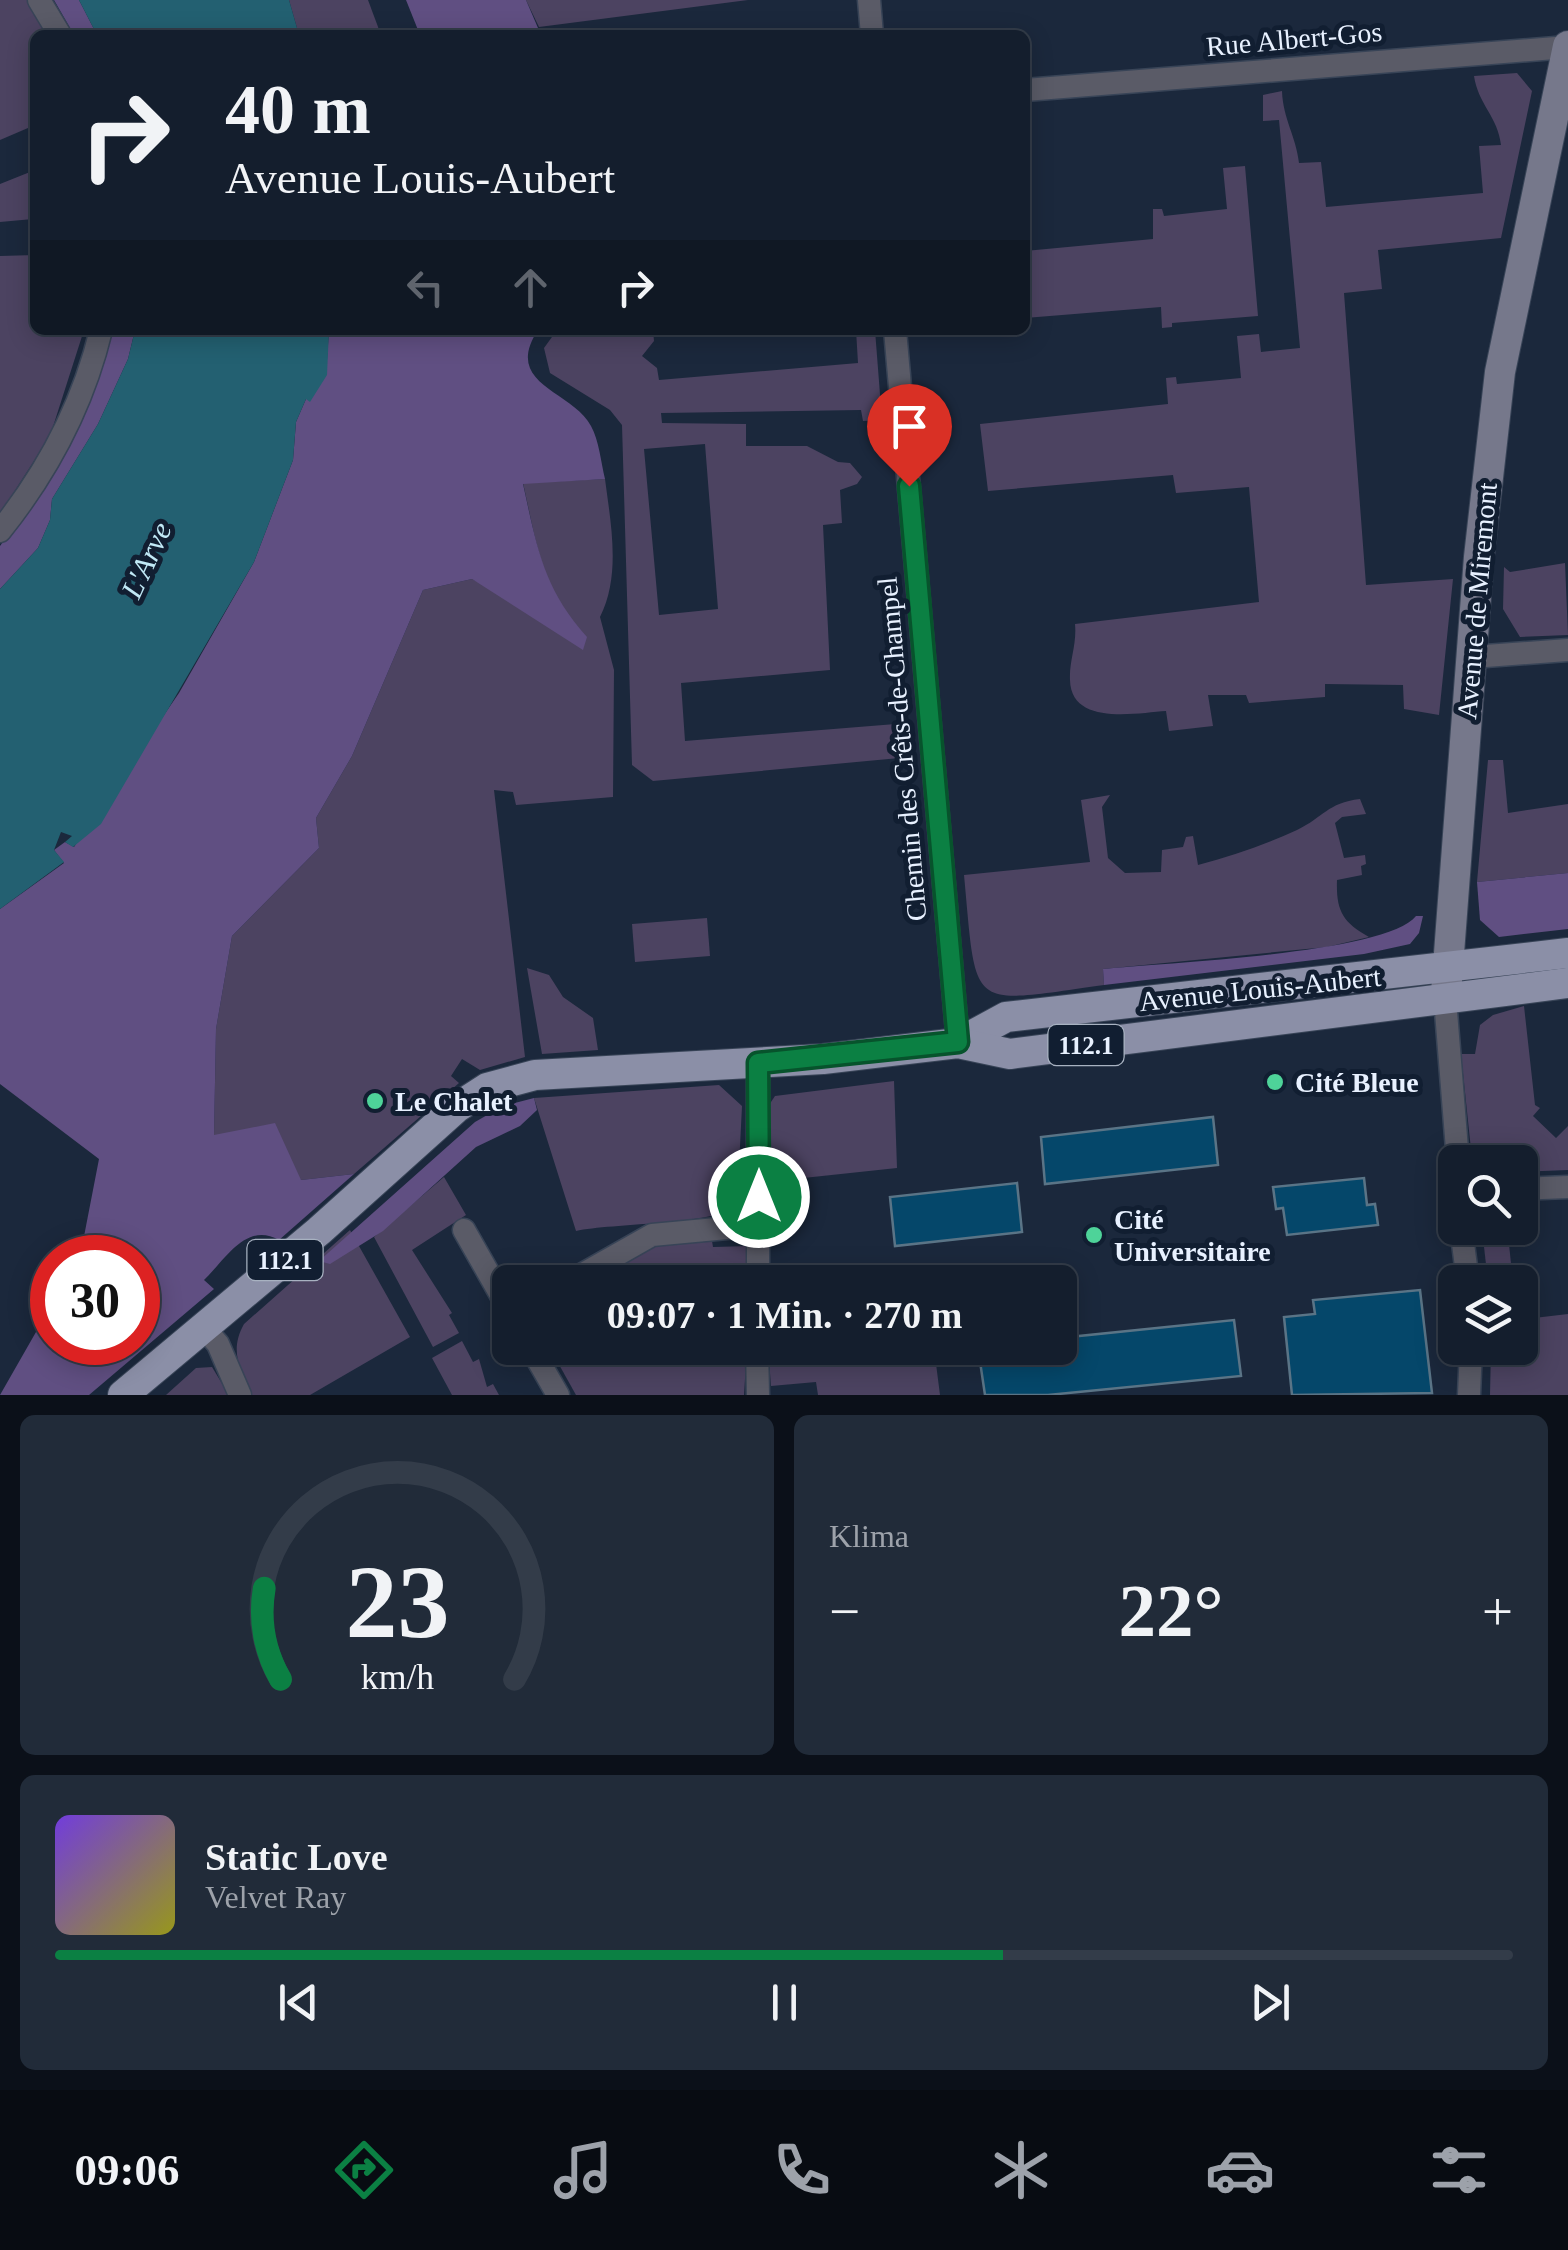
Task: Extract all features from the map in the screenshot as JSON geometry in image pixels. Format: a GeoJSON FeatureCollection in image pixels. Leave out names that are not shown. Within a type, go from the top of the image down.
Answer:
{"type":"FeatureCollection","features":[{"type":"Feature","properties":{"kind":"main road","name":"Avenue Louis-Aubert"},"geometry":{"type":"LineString","coordinates":[[758,1063],[958,1042],[1010,1054],[1446,984],[1568,954]]}},
{"type":"Feature","properties":{"kind":"main road","name":"Avenue Louis-Aubert"},"geometry":{"type":"LineString","coordinates":[[1446,984],[1568,983]]}},
{"type":"Feature","properties":{"kind":"main road","name":"112.1"},"geometry":{"type":"LineString","coordinates":[[124,1395],[456,1108],[487,1088],[535,1075],[758,1063]]}},
{"type":"Feature","properties":{"kind":"street"},"geometry":{"type":"LineString","coordinates":[[39,0],[57,30]]}},
{"type":"Feature","properties":{"kind":"street"},"geometry":{"type":"LineString","coordinates":[[869,0],[872,30]]}},
{"type":"Feature","properties":{"kind":"street","name":"Rue Albert-Gos"},"geometry":{"type":"LineString","coordinates":[[1030,90],[1568,46]]}},
{"type":"Feature","properties":{"kind":"street","name":"Avenue de Miremont"},"geometry":{"type":"LineString","coordinates":[[1457,1145],[1446,984],[1472,656],[1505,340],[1568,46]]}},
{"type":"Feature","properties":{"kind":"street"},"geometry":{"type":"LineString","coordinates":[[0,531],[43,472],[65,433],[99,335]]}},
{"type":"Feature","properties":{"kind":"street","name":"Chemin des Crêts-de-Champel"},"geometry":{"type":"LineString","coordinates":[[894,335],[958,1042]]}},
{"type":"Feature","properties":{"kind":"street"},"geometry":{"type":"LineString","coordinates":[[1472,656],[1568,650]]}},
{"type":"Feature","properties":{"kind":"street"},"geometry":{"type":"LineString","coordinates":[[758,1063],[758,1265]]}},
{"type":"Feature","properties":{"kind":"street"},"geometry":{"type":"LineString","coordinates":[[1538,1189],[1568,1188]]}},
{"type":"Feature","properties":{"kind":"street"},"geometry":{"type":"LineString","coordinates":[[599,1265],[652,1235],[758,1225]]}},
{"type":"Feature","properties":{"kind":"street"},"geometry":{"type":"LineString","coordinates":[[464,1230],[492,1279]]}},
{"type":"Feature","properties":{"kind":"street"},"geometry":{"type":"LineString","coordinates":[[204,1328],[218,1344],[240,1395]]}},
{"type":"Feature","properties":{"kind":"street"},"geometry":{"type":"LineString","coordinates":[[541,1365],[558,1395]]}},
{"type":"Feature","properties":{"kind":"street"},"geometry":{"type":"LineString","coordinates":[[758,1365],[758,1395]]}},
{"type":"Feature","properties":{"kind":"street"},"geometry":{"type":"LineString","coordinates":[[1469,1395],[1470,1365]]}},
{"type":"Feature","properties":{"kind":"shaded area"},"geometry":{"type":"Polygon","coordinates":[[[0,0],[29,0],[48,30],[30,30],[30,127],[0,140],[0,0]]]}},
{"type":"Feature","properties":{"kind":"shaded area"},"geometry":{"type":"Polygon","coordinates":[[[54,0],[79,0],[94,30],[71,30],[54,0]]]}},
{"type":"Feature","properties":{"kind":"shaded area"},"geometry":{"type":"Polygon","coordinates":[[[289,0],[368,0],[379,30],[298,30],[289,0]]]}},
{"type":"Feature","properties":{"kind":"shaded area"},"geometry":{"type":"Polygon","coordinates":[[[406,0],[526,0],[539,30],[418,30],[406,0]]]}},
{"type":"Feature","properties":{"kind":"shaded area"},"geometry":{"type":"Polygon","coordinates":[[[526,0],[748,0],[539,27],[526,0]]]}},
{"type":"Feature","properties":{"kind":"shaded area"},"geometry":{"type":"Polygon","coordinates":[[[1517,73],[1532,91],[1501,238],[1378,250],[1382,289],[1344,293],[1366,585],[1453,579],[1439,715],[1404,709],[1403,685],[1325,684],[1325,697],[1249,703],[1246,695],[1208,695],[1213,726],[1169,731],[1166,711],[1107,714],[1081,705],[1073,695],[1070,680],[1075,624],[1259,602],[1249,487],[1176,493],[1173,475],[988,491],[980,424],[1168,404],[1166,378],[1176,377],[1177,384],[1241,378],[1237,336],[1259,334],[1261,352],[1300,348],[1279,120],[1263,121],[1263,95],[1282,91],[1299,163],[1321,162],[1326,207],[1483,193],[1479,146],[1501,145],[1474,76],[1517,73]]]}},
{"type":"Feature","properties":{"kind":"shaded area"},"geometry":{"type":"Polygon","coordinates":[[[1245,166],[1258,316],[1172,323],[1172,327],[1162,328],[1161,307],[1030,318],[1030,251],[1153,239],[1153,209],[1162,209],[1164,216],[1227,209],[1223,168],[1245,166]]]}},
{"type":"Feature","properties":{"kind":"shaded area"},"geometry":{"type":"Polygon","coordinates":[[[30,172],[30,219],[0,222],[0,184],[30,172]]]}},
{"type":"Feature","properties":{"kind":"shaded area"},"geometry":{"type":"Polygon","coordinates":[[[30,255],[30,335],[82,335],[50,436],[0,514],[0,256],[30,255]]]}},
{"type":"Feature","properties":{"kind":"shaded area"},"geometry":{"type":"Polygon","coordinates":[[[108,335],[134,335],[128,359],[98,424],[52,499],[50,520],[38,548],[0,589],[0,546],[30,505],[108,335]]]}},
{"type":"Feature","properties":{"kind":"shaded area"},"geometry":{"type":"Polygon","coordinates":[[[329,335],[536,335],[528,363],[544,385],[582,414],[591,426],[605,479],[523,484],[551,584],[587,637],[583,650],[472,579],[423,590],[352,756],[316,818],[319,848],[232,936],[216,1029],[214,1135],[275,1123],[301,1180],[354,1174],[279,1240],[256,1235],[237,1245],[204,1280],[214,1289],[160,1335],[160,1235],[84,1235],[99,1159],[0,1084],[0,909],[64,863],[54,850],[65,842],[74,847],[179,693],[254,562],[293,460],[296,422],[306,399],[326,375],[329,335]]]}},
{"type":"Feature","properties":{"kind":"shaded area"},"geometry":{"type":"Polygon","coordinates":[[[553,335],[653,335],[654,341],[642,356],[657,368],[659,380],[858,363],[856,335],[875,335],[882,420],[863,421],[861,410],[661,413],[662,423],[746,424],[746,446],[807,446],[838,462],[850,463],[862,477],[857,484],[840,490],[842,523],[823,525],[830,670],[681,683],[685,741],[908,723],[910,757],[653,781],[632,765],[622,425],[610,410],[550,373],[544,348],[553,335]],[[705,444],[644,449],[659,615],[718,609],[705,444]]]}},
{"type":"Feature","properties":{"kind":"shaded area"},"geometry":{"type":"Polygon","coordinates":[[[605,479],[612,567],[600,617],[614,670],[613,797],[516,805],[513,792],[494,790],[525,1057],[480,1070],[462,1059],[451,1076],[459,1083],[354,1174],[301,1180],[214,1135],[216,1029],[232,936],[319,848],[316,818],[352,756],[423,590],[472,579],[586,637],[550,583],[537,547],[523,483],[605,479]]]}},
{"type":"Feature","properties":{"kind":"shaded area"},"geometry":{"type":"Polygon","coordinates":[[[1565,563],[1568,635],[1520,637],[1503,609],[1504,567],[1510,572],[1565,563]]]}},
{"type":"Feature","properties":{"kind":"shaded area"},"geometry":{"type":"Polygon","coordinates":[[[1488,760],[1503,760],[1508,813],[1568,804],[1568,873],[1477,882],[1488,760]]]}},
{"type":"Feature","properties":{"kind":"shaded area"},"geometry":{"type":"Polygon","coordinates":[[[1110,795],[1102,807],[1108,858],[1125,873],[1161,872],[1162,850],[1183,847],[1186,837],[1193,836],[1198,865],[1272,841],[1333,807],[1360,799],[1366,814],[1342,817],[1335,823],[1344,858],[1365,855],[1366,864],[1361,866],[1362,875],[1337,880],[1337,890],[1342,914],[1369,937],[1327,947],[1103,969],[1104,985],[1026,995],[1003,995],[988,989],[978,975],[972,953],[964,875],[1090,862],[1081,800],[1110,795]]]}},
{"type":"Feature","properties":{"kind":"shaded area"},"geometry":{"type":"Polygon","coordinates":[[[1568,873],[1568,929],[1499,937],[1480,920],[1477,882],[1568,873]]]}},
{"type":"Feature","properties":{"kind":"shaded area"},"geometry":{"type":"Polygon","coordinates":[[[1416,916],[1423,916],[1419,933],[1410,944],[1364,954],[1104,985],[1103,969],[1319,948],[1396,929],[1416,916]]]}},
{"type":"Feature","properties":{"kind":"shaded area"},"geometry":{"type":"Polygon","coordinates":[[[707,918],[710,956],[635,962],[632,924],[707,918]]]}},
{"type":"Feature","properties":{"kind":"shaded area"},"geometry":{"type":"Polygon","coordinates":[[[527,968],[549,975],[563,997],[593,1018],[598,1050],[542,1054],[527,968]]]}},
{"type":"Feature","properties":{"kind":"shaded area"},"geometry":{"type":"Polygon","coordinates":[[[1524,1006],[1535,1105],[1540,1108],[1533,1116],[1556,1138],[1568,1126],[1568,1170],[1538,1171],[1538,1145],[1471,1145],[1461,1054],[1475,1054],[1480,1025],[1493,1015],[1524,1006]]]}},
{"type":"Feature","properties":{"kind":"shaded area"},"geometry":{"type":"Polygon","coordinates":[[[894,1081],[897,1168],[766,1182],[767,1108],[775,1096],[894,1081]]]}},
{"type":"Feature","properties":{"kind":"shaded area"},"geometry":{"type":"Polygon","coordinates":[[[719,1085],[742,1106],[737,1206],[707,1217],[576,1231],[534,1098],[719,1085]]]}},
{"type":"Feature","properties":{"kind":"shaded area"},"geometry":{"type":"Polygon","coordinates":[[[534,1098],[537,1110],[520,1126],[476,1147],[383,1231],[330,1264],[319,1261],[475,1122],[503,1106],[534,1098]]]}},
{"type":"Feature","properties":{"kind":"shaded area"},"geometry":{"type":"Polygon","coordinates":[[[444,1177],[466,1215],[412,1250],[452,1313],[449,1315],[459,1333],[433,1347],[374,1237],[444,1177]]]}},
{"type":"Feature","properties":{"kind":"shaded area"},"geometry":{"type":"Polygon","coordinates":[[[350,1230],[410,1337],[310,1395],[252,1395],[237,1351],[244,1324],[350,1230]]]}},
{"type":"Feature","properties":{"kind":"shaded area"},"geometry":{"type":"Polygon","coordinates":[[[712,1241],[713,1247],[749,1246],[748,1265],[623,1265],[657,1245],[712,1241]]]}},
{"type":"Feature","properties":{"kind":"shaded area"},"geometry":{"type":"Polygon","coordinates":[[[1484,1245],[1509,1245],[1511,1265],[1486,1265],[1484,1245]]]}},
{"type":"Feature","properties":{"kind":"shaded area"},"geometry":{"type":"Polygon","coordinates":[[[1568,1314],[1568,1395],[1490,1395],[1491,1365],[1538,1365],[1538,1318],[1568,1314]]]}},
{"type":"Feature","properties":{"kind":"shaded area"},"geometry":{"type":"Polygon","coordinates":[[[462,1341],[473,1362],[479,1359],[487,1387],[493,1384],[499,1395],[452,1395],[432,1358],[462,1341]]]}},
{"type":"Feature","properties":{"kind":"shaded area"},"geometry":{"type":"Polygon","coordinates":[[[30,1342],[30,1365],[124,1365],[89,1395],[0,1395],[30,1342]]]}},
{"type":"Feature","properties":{"kind":"shaded area"},"geometry":{"type":"Polygon","coordinates":[[[559,1365],[746,1365],[744,1395],[576,1395],[559,1365]]]}},
{"type":"Feature","properties":{"kind":"shaded area"},"geometry":{"type":"Polygon","coordinates":[[[769,1365],[936,1365],[940,1395],[818,1395],[816,1382],[771,1386],[769,1365]]]}},
{"type":"Feature","properties":{"kind":"shaded area"},"geometry":{"type":"Polygon","coordinates":[[[212,1367],[229,1395],[166,1395],[196,1368],[212,1367]]]}},
{"type":"Feature","properties":{"kind":"water"},"geometry":{"type":"Polygon","coordinates":[[[79,0],[289,0],[298,30],[94,30],[79,0]]]}},
{"type":"Feature","properties":{"kind":"water","name":"L'Arve"},"geometry":{"type":"Polygon","coordinates":[[[134,335],[329,335],[327,375],[310,402],[306,399],[296,422],[293,460],[254,562],[101,824],[73,847],[65,842],[72,836],[61,832],[54,850],[64,862],[0,909],[0,589],[38,548],[50,520],[52,499],[98,424],[128,359],[134,335]]]}},
{"type":"Feature","properties":{"kind":"building"},"geometry":{"type":"Polygon","coordinates":[[[1213,1117],[1218,1165],[1045,1184],[1041,1137],[1213,1117]]]}},
{"type":"Feature","properties":{"kind":"building"},"geometry":{"type":"Polygon","coordinates":[[[1364,1178],[1367,1205],[1375,1204],[1378,1225],[1287,1235],[1283,1208],[1276,1209],[1273,1187],[1364,1178]]]}},
{"type":"Feature","properties":{"kind":"building"},"geometry":{"type":"Polygon","coordinates":[[[1017,1183],[1022,1232],[895,1246],[890,1197],[1017,1183]]]}},
{"type":"Feature","properties":{"kind":"building"},"geometry":{"type":"Polygon","coordinates":[[[1420,1290],[1432,1393],[1292,1395],[1284,1317],[1315,1314],[1313,1300],[1420,1290]]]}},
{"type":"Feature","properties":{"kind":"building"},"geometry":{"type":"Polygon","coordinates":[[[1234,1320],[1241,1376],[1048,1395],[985,1395],[981,1365],[1077,1365],[1077,1336],[1234,1320]]]}},
{"type":"Feature","properties":{"kind":"place","name":"Cité Bleue"},"geometry":{"type":"Point","coordinates":[1275,1082]}},
{"type":"Feature","properties":{"kind":"place","name":"Le Chalet"},"geometry":{"type":"Point","coordinates":[375,1101]}},
{"type":"Feature","properties":{"kind":"place","name":"Cité Universitaire"},"geometry":{"type":"Point","coordinates":[1094,1235]}},
{"type":"Feature","properties":{"kind":"route"},"geometry":{"type":"LineString","coordinates":[[759,1197],[758,1063],[958,1042],[909,486]]}}]}
